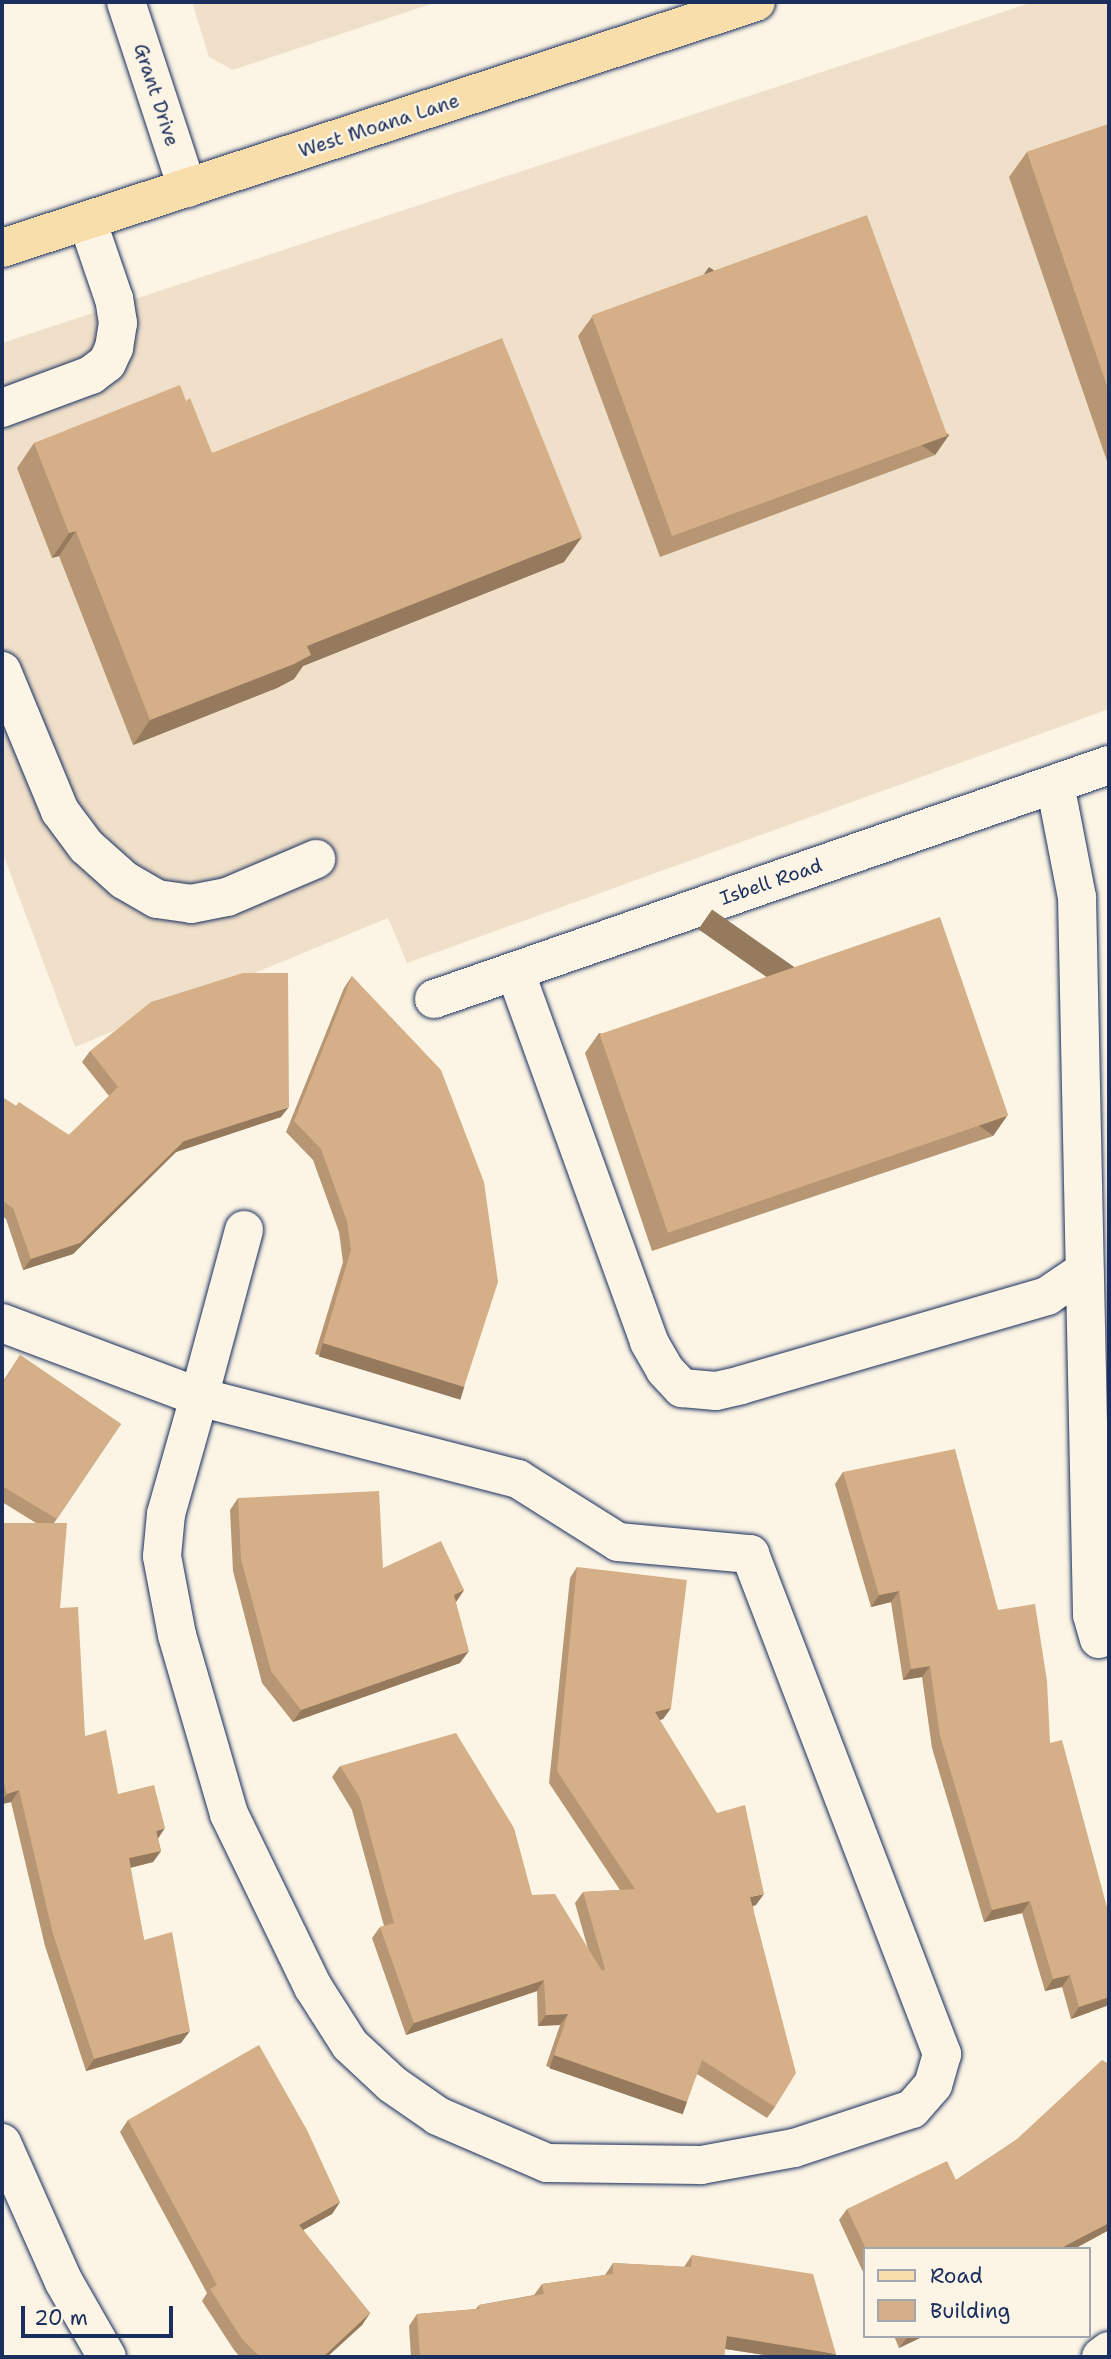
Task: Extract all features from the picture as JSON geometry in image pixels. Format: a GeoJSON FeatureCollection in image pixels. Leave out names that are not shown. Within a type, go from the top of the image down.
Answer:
{"type":"FeatureCollection","features":[{"type":"Feature","properties":{"kind":"main road","name":"West Moana Lane"},"geometry":{"type":"LineString","coordinates":[[2,248],[756,2]]}},
{"type":"Feature","properties":{"kind":"street","name":"Grant Drive"},"geometry":{"type":"LineString","coordinates":[[125,2],[187,188]]}},
{"type":"Feature","properties":{"kind":"street"},"geometry":{"type":"LineString","coordinates":[[2,408],[91,375],[107,363],[114,348],[118,323],[114,299],[87,220]]}},
{"type":"Feature","properties":{"kind":"street"},"geometry":{"type":"LineString","coordinates":[[2,671],[60,811],[86,846],[124,880],[157,899],[191,904],[227,897],[316,859]]}},
{"type":"Feature","properties":{"kind":"street","name":"Isbell Road"},"geometry":{"type":"LineString","coordinates":[[434,999],[1109,765]]}},
{"type":"Feature","properties":{"kind":"street"},"geometry":{"type":"LineString","coordinates":[[1055,784],[1077,897],[1091,1615],[1099,1639]]}},
{"type":"Feature","properties":{"kind":"street"},"geometry":{"type":"LineString","coordinates":[[515,971],[649,1342],[664,1370],[682,1388],[716,1391],[768,1378],[1047,1296],[1084,1271]]}},
{"type":"Feature","properties":{"kind":"street"},"geometry":{"type":"LineString","coordinates":[[2,1324],[199,1397],[519,1479],[618,1542],[750,1554],[942,2054],[933,2084],[912,2109],[794,2148],[701,2165],[547,2163],[438,2116],[392,2084],[350,2045],[313,1987],[229,1814],[177,1635],[162,1556],[166,1514],[199,1397],[244,1230]]}},
{"type":"Feature","properties":{"kind":"street"},"geometry":{"type":"LineString","coordinates":[[2,2143],[64,2282],[107,2357]]}},
{"type":"Feature","properties":{"kind":"street"},"geometry":{"type":"LineString","coordinates":[[1101,2357],[1109,2351]]}},
{"type":"Feature","properties":{"kind":"shaded area"},"geometry":{"type":"Polygon","coordinates":[[[192,2],[437,2],[233,70],[209,57],[192,2]]]}},
{"type":"Feature","properties":{"kind":"shaded area"},"geometry":{"type":"Polygon","coordinates":[[[1033,2],[1109,2],[1109,709],[407,963],[388,918],[75,1047],[2,851],[2,343],[1033,2]]]}},
{"type":"Feature","properties":{"kind":"building"},"geometry":{"type":"Polygon","coordinates":[[[1109,124],[1109,392],[1027,152],[1109,124]]]}},
{"type":"Feature","properties":{"kind":"building"},"geometry":{"type":"Polygon","coordinates":[[[867,215],[947,436],[672,536],[592,315],[867,215]]]}},
{"type":"Feature","properties":{"kind":"building"},"geometry":{"type":"Polygon","coordinates":[[[502,338],[582,537],[307,646],[311,655],[294,664],[150,720],[76,531],[69,533],[34,443],[180,385],[186,401],[190,398],[212,453],[502,338]]]}},
{"type":"Feature","properties":{"kind":"building"},"geometry":{"type":"Polygon","coordinates":[[[940,917],[1008,1116],[668,1233],[600,1034],[940,917]]]}},
{"type":"Feature","properties":{"kind":"building"},"geometry":{"type":"Polygon","coordinates":[[[243,973],[288,973],[289,1107],[184,1141],[80,1243],[31,1259],[13,1208],[2,1200],[2,1097],[16,1106],[19,1102],[69,1135],[118,1087],[90,1051],[151,1002],[243,973]]]}},
{"type":"Feature","properties":{"kind":"building"},"geometry":{"type":"Polygon","coordinates":[[[352,976],[441,1070],[484,1182],[498,1282],[464,1387],[323,1343],[351,1250],[347,1221],[321,1149],[294,1121],[352,976]]]}},
{"type":"Feature","properties":{"kind":"building"},"geometry":{"type":"Polygon","coordinates":[[[20,1355],[121,1424],[57,1519],[2,1486],[2,1385],[20,1355]]]}},
{"type":"Feature","properties":{"kind":"building"},"geometry":{"type":"Polygon","coordinates":[[[955,1449],[998,1610],[1035,1604],[1047,1681],[1050,1743],[1062,1740],[1109,1911],[1109,1997],[1079,2007],[1070,1975],[1053,1979],[1030,1901],[992,1910],[940,1736],[930,1666],[911,1669],[899,1591],[879,1595],[843,1472],[955,1449]]]}},
{"type":"Feature","properties":{"kind":"building"},"geometry":{"type":"Polygon","coordinates":[[[379,1491],[383,1568],[441,1541],[464,1590],[454,1595],[469,1651],[301,1710],[271,1671],[241,1559],[238,1498],[379,1491]]]}},
{"type":"Feature","properties":{"kind":"building"},"geometry":{"type":"Polygon","coordinates":[[[2,1523],[67,1523],[60,1608],[78,1607],[85,1736],[106,1730],[118,1794],[154,1785],[165,1828],[156,1831],[161,1851],[129,1858],[144,1940],[172,1932],[190,2031],[94,2059],[53,1934],[19,1790],[7,1794],[2,1776],[2,1523]]]}},
{"type":"Feature","properties":{"kind":"building"},"geometry":{"type":"Polygon","coordinates":[[[577,1567],[687,1580],[671,1708],[655,1712],[717,1813],[745,1805],[764,1894],[750,1897],[796,2073],[775,2107],[702,2060],[687,2102],[554,2055],[568,2014],[546,2015],[544,1980],[414,2023],[380,1927],[394,1923],[360,1798],[340,1766],[456,1733],[514,1828],[532,1895],[555,1894],[602,1971],[605,1969],[583,1892],[635,1889],[557,1771],[577,1567]]]}},
{"type":"Feature","properties":{"kind":"building"},"geometry":{"type":"Polygon","coordinates":[[[259,2045],[307,2130],[340,2202],[299,2225],[370,2313],[323,2357],[260,2357],[242,2339],[210,2289],[217,2285],[128,2120],[259,2045]]]}},
{"type":"Feature","properties":{"kind":"building"},"geometry":{"type":"Polygon","coordinates":[[[1102,2060],[1109,2064],[1109,2223],[1063,2247],[865,2247],[847,2209],[947,2161],[956,2180],[1016,2140],[1102,2060]]]}},
{"type":"Feature","properties":{"kind":"building"},"geometry":{"type":"Polygon","coordinates":[[[692,2255],[813,2274],[836,2354],[727,2336],[724,2357],[420,2357],[417,2314],[479,2309],[479,2305],[544,2294],[542,2284],[613,2274],[613,2263],[691,2267],[692,2255]]]}}]}
